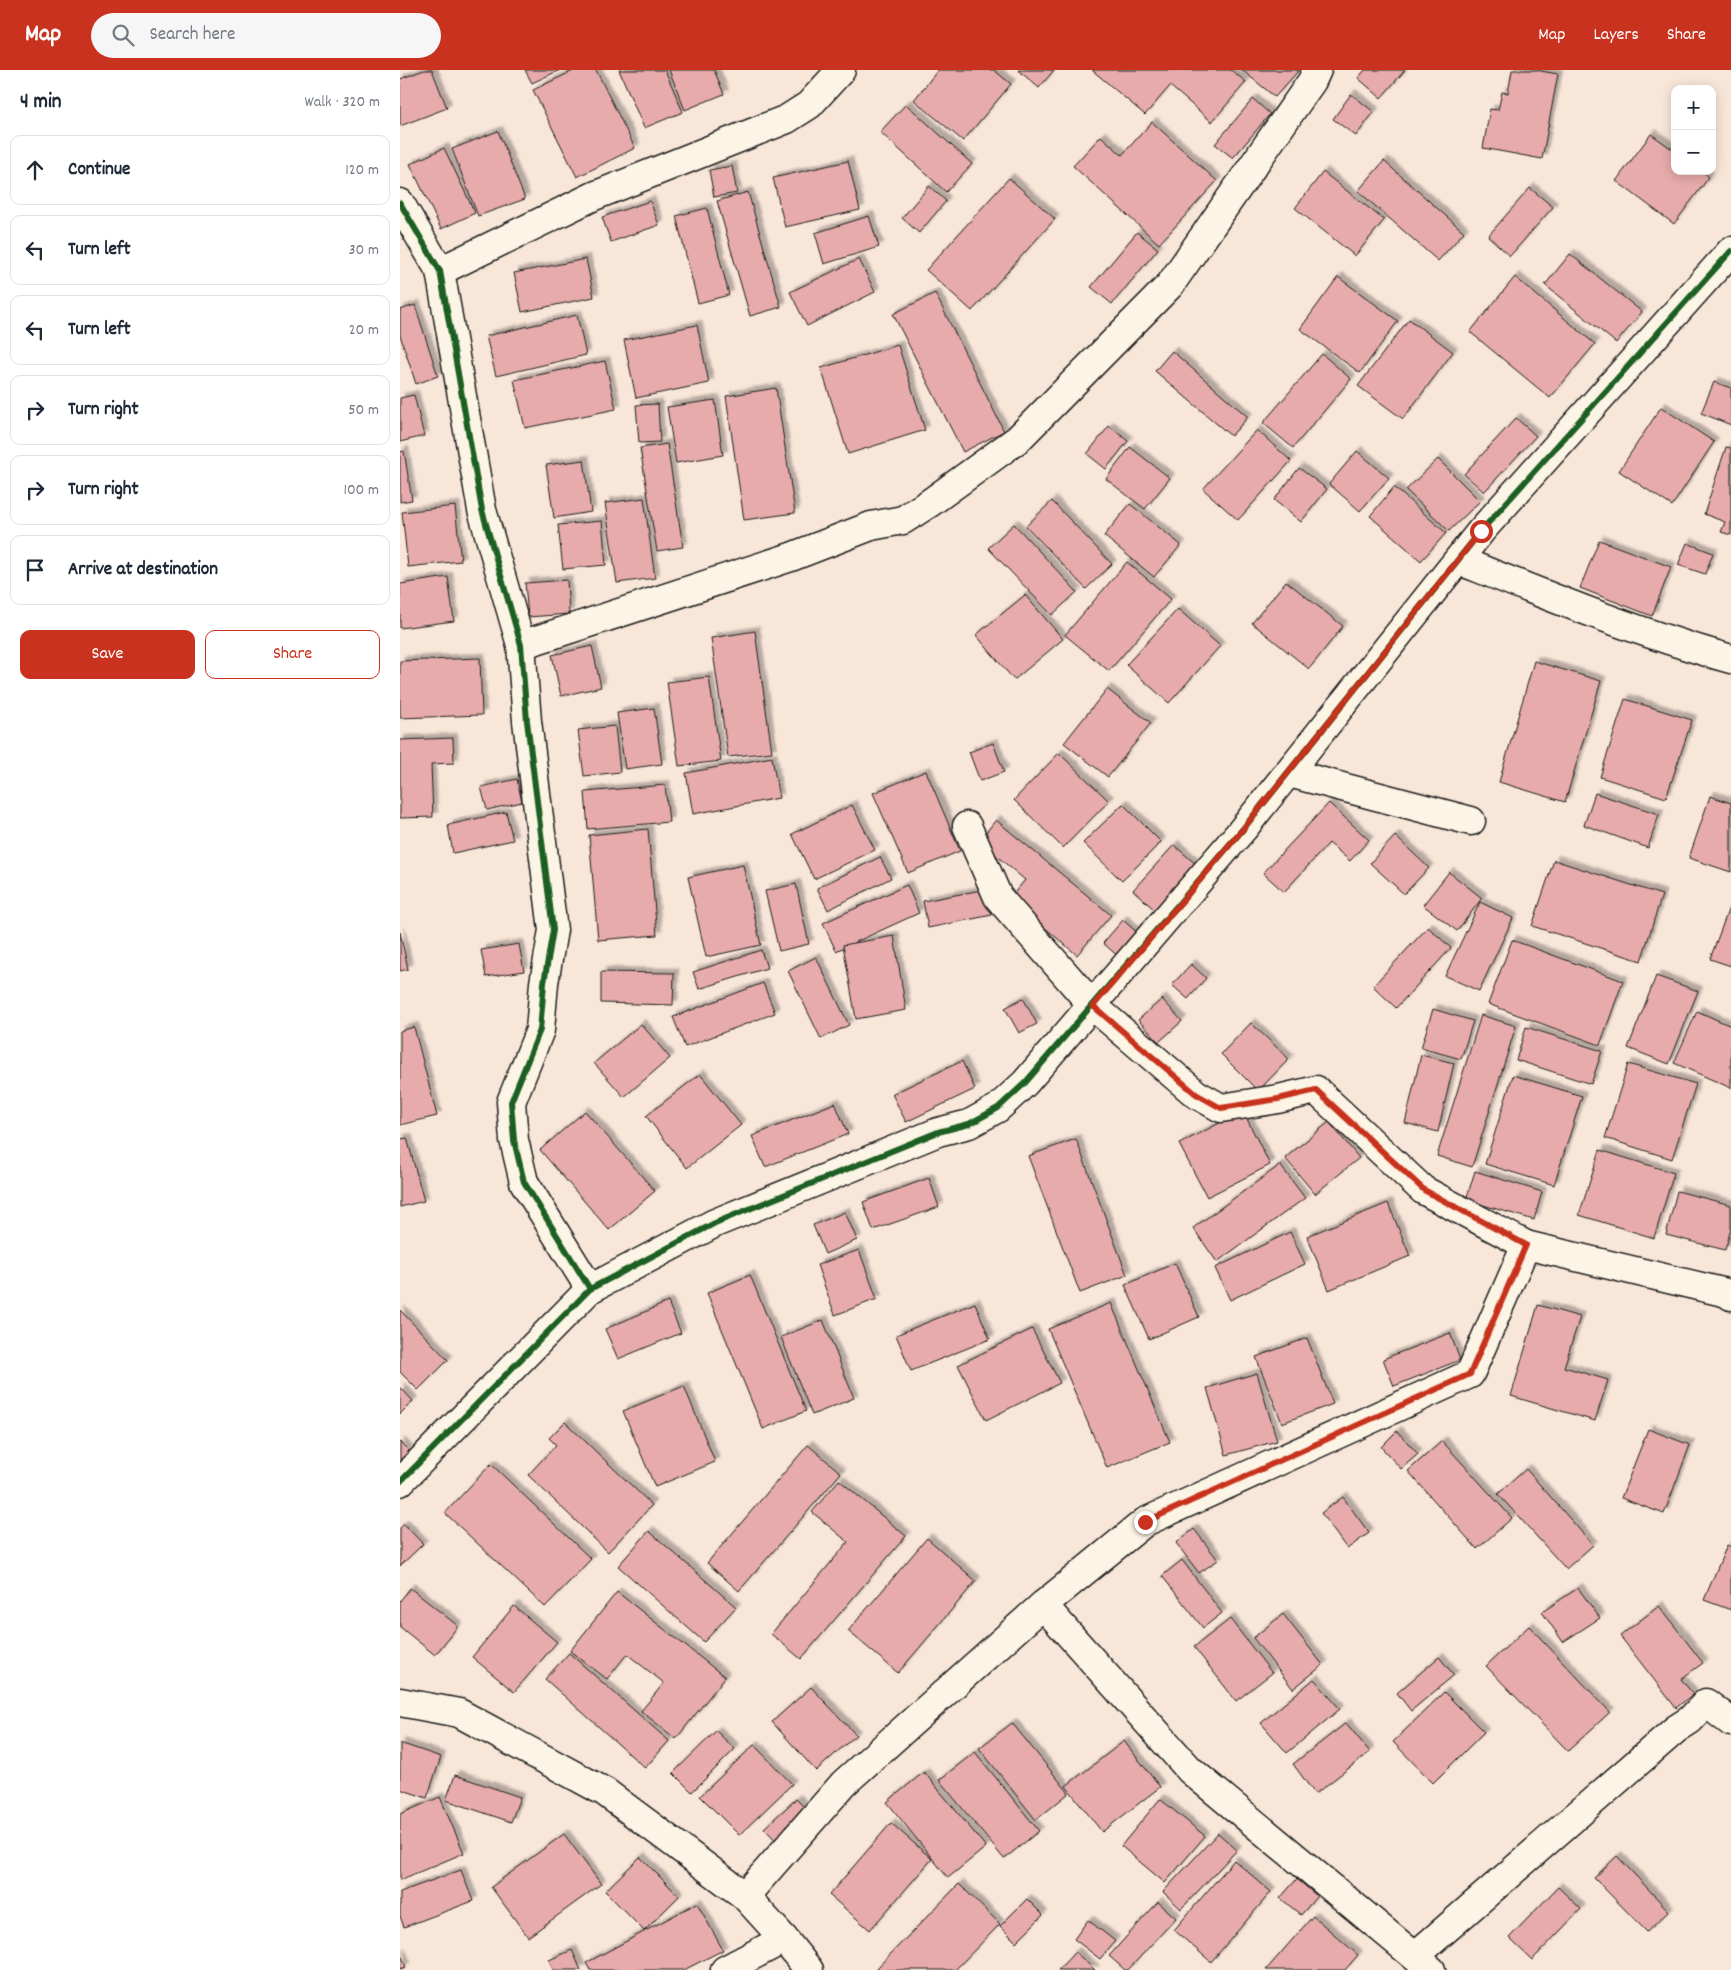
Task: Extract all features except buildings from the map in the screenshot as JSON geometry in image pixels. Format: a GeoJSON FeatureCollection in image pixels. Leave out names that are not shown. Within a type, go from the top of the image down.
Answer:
{"type":"FeatureCollection","features":[{"type":"Feature","properties":{"kind":"street"},"geometry":{"type":"LineString","coordinates":[[440,271],[594,196],[787,119],[810,105],[841,70]]}},
{"type":"Feature","properties":{"kind":"street"},"geometry":{"type":"LineString","coordinates":[[521,645],[791,557],[871,526],[903,520],[931,502],[1018,439],[1170,285],[1312,81],[1317,70]]}},
{"type":"Feature","properties":{"kind":"street"},"geometry":{"type":"LineString","coordinates":[[400,203],[440,271],[482,510],[521,645],[527,721],[553,930],[544,983],[540,1030],[511,1102],[514,1140],[524,1182],[590,1289]]}},
{"type":"Feature","properties":{"kind":"street"},"geometry":{"type":"LineString","coordinates":[[400,1482],[590,1289],[715,1223],[938,1132],[969,1124],[998,1108],[1025,1083],[1093,1006],[1243,829],[1488,524],[1731,251]]}},
{"type":"Feature","properties":{"kind":"street"},"geometry":{"type":"LineString","coordinates":[[1458,560],[1544,595],[1680,645],[1731,659]]}},
{"type":"Feature","properties":{"kind":"street"},"geometry":{"type":"LineString","coordinates":[[1289,773],[1471,821]]}},
{"type":"Feature","properties":{"kind":"street"},"geometry":{"type":"LineString","coordinates":[[967,826],[998,897],[1093,1006],[1196,1094],[1221,1108],[1278,1099],[1316,1090],[1424,1190],[1526,1245],[1730,1292]]}},
{"type":"Feature","properties":{"kind":"street"},"geometry":{"type":"LineString","coordinates":[[745,1896],[844,1783],[1043,1605],[1145,1522],[1470,1374],[1526,1245]]}},
{"type":"Feature","properties":{"kind":"street"},"geometry":{"type":"LineString","coordinates":[[1043,1605],[1190,1770],[1423,1963],[1676,1729],[1690,1720],[1706,1703],[1731,1722]]}},
{"type":"Feature","properties":{"kind":"street"},"geometry":{"type":"LineString","coordinates":[[400,1702],[459,1713],[605,1792],[745,1896],[809,1970]]}},
{"type":"Feature","properties":{"kind":"street"},"geometry":{"type":"LineString","coordinates":[[725,1970],[784,1939]]}},
{"type":"Feature","properties":{"kind":"cycle path"},"geometry":{"type":"LineString","coordinates":[[400,203],[440,271],[482,510],[521,645],[527,721],[553,930],[544,983],[540,1030],[511,1102],[514,1140],[524,1182],[590,1289]]}},
{"type":"Feature","properties":{"kind":"cycle path"},"geometry":{"type":"LineString","coordinates":[[400,1482],[590,1289],[715,1223],[938,1132],[969,1124],[998,1108],[1025,1083],[1243,829],[1481,531],[1731,251]]}},
{"type":"Feature","properties":{"kind":"route"},"geometry":{"type":"LineString","coordinates":[[1145,1522],[1470,1374],[1526,1245],[1424,1190],[1316,1090],[1278,1099],[1221,1108],[1196,1094],[1093,1006],[1243,829],[1481,531]]}}]}
